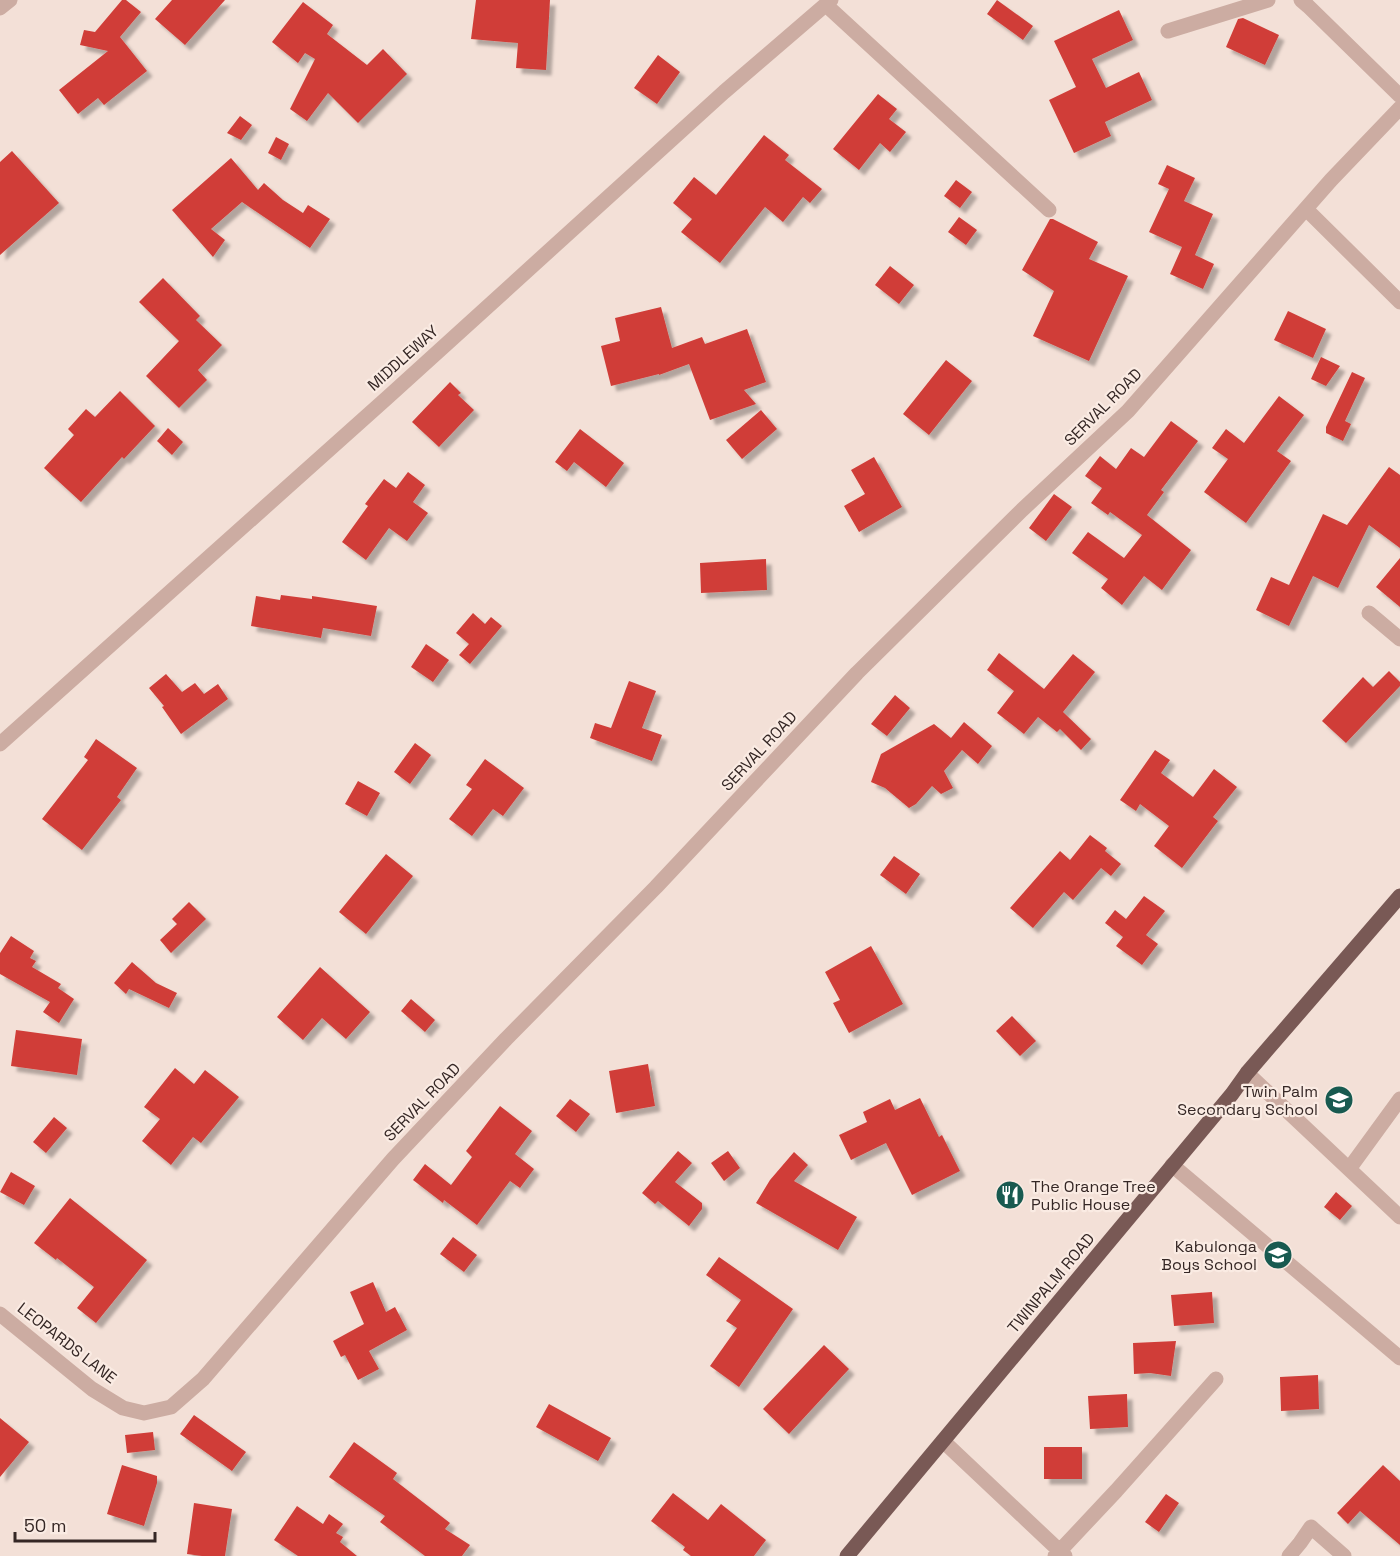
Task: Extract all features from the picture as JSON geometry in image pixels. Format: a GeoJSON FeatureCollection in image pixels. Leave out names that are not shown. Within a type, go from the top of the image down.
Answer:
{"type":"FeatureCollection","features":[{"type":"Feature","properties":{"kind":"main road","name":"TWINPALM ROAD"},"geometry":{"type":"LineString","coordinates":[[847,1556],[1247,1073],[1400,896]]}},
{"type":"Feature","properties":{"kind":"street"},"geometry":{"type":"LineString","coordinates":[[0,8],[10,0]]}},
{"type":"Feature","properties":{"kind":"street"},"geometry":{"type":"LineString","coordinates":[[1168,31],[1268,0]]}},
{"type":"Feature","properties":{"kind":"street"},"geometry":{"type":"LineString","coordinates":[[1301,0],[1400,96]]}},
{"type":"Feature","properties":{"kind":"street"},"geometry":{"type":"LineString","coordinates":[[828,2],[1049,210]]}},
{"type":"Feature","properties":{"kind":"street","name":"MIDDLEWAY"},"geometry":{"type":"LineString","coordinates":[[0,744],[724,92],[828,2]]}},
{"type":"Feature","properties":{"kind":"street","name":"SERVAL ROAD"},"geometry":{"type":"LineString","coordinates":[[144,1413],[171,1407],[203,1379],[393,1159],[506,1039],[656,887],[857,673],[1022,510],[1128,411],[1306,209],[1400,108]]}},
{"type":"Feature","properties":{"kind":"street"},"geometry":{"type":"LineString","coordinates":[[1306,209],[1400,302]]}},
{"type":"Feature","properties":{"kind":"street"},"geometry":{"type":"LineString","coordinates":[[1369,613],[1400,639]]}},
{"type":"Feature","properties":{"kind":"street"},"geometry":{"type":"LineString","coordinates":[[1247,1073],[1400,1216]]}},
{"type":"Feature","properties":{"kind":"street"},"geometry":{"type":"LineString","coordinates":[[1349,1168],[1400,1099]]}},
{"type":"Feature","properties":{"kind":"street"},"geometry":{"type":"LineString","coordinates":[[1173,1165],[1400,1358]]}},
{"type":"Feature","properties":{"kind":"street","name":"LEOPARDS LANE"},"geometry":{"type":"LineString","coordinates":[[0,1314],[92,1389],[123,1408],[144,1413]]}},
{"type":"Feature","properties":{"kind":"street"},"geometry":{"type":"LineString","coordinates":[[943,1441],[1060,1554],[1216,1379]]}},
{"type":"Feature","properties":{"kind":"street"},"geometry":{"type":"LineString","coordinates":[[1289,1556],[1311,1527],[1344,1556]]}},
{"type":"Feature","properties":{"kind":"building"},"geometry":{"type":"Polygon","coordinates":[[[122,0],[126,0],[141,12],[120,37],[147,71],[104,105],[98,98],[78,114],[59,90],[108,51],[80,45],[84,30],[95,32],[122,0]]]}},
{"type":"Feature","properties":{"kind":"building"},"geometry":{"type":"Polygon","coordinates":[[[172,0],[225,0],[185,45],[155,19],[172,0]]]}},
{"type":"Feature","properties":{"kind":"building"},"geometry":{"type":"Polygon","coordinates":[[[476,0],[550,0],[546,70],[516,68],[518,43],[471,39],[476,0]]]}},
{"type":"Feature","properties":{"kind":"building"},"geometry":{"type":"Polygon","coordinates":[[[997,0],[1033,26],[1023,40],[987,14],[997,0]]]}},
{"type":"Feature","properties":{"kind":"building"},"geometry":{"type":"Polygon","coordinates":[[[303,2],[333,25],[327,34],[367,65],[383,49],[407,74],[358,123],[328,93],[307,121],[290,109],[315,59],[305,53],[298,63],[272,42],[303,2]]]}},
{"type":"Feature","properties":{"kind":"building"},"geometry":{"type":"Polygon","coordinates":[[[1119,10],[1133,40],[1092,59],[1106,88],[1139,72],[1152,100],[1105,122],[1111,136],[1074,153],[1049,100],[1076,87],[1054,41],[1119,10]]]}},
{"type":"Feature","properties":{"kind":"building"},"geometry":{"type":"Polygon","coordinates":[[[1243,18],[1279,35],[1265,65],[1226,47],[1238,19],[1243,18]]]}},
{"type":"Feature","properties":{"kind":"building"},"geometry":{"type":"Polygon","coordinates":[[[658,55],[680,72],[657,104],[634,88],[658,55]]]}},
{"type":"Feature","properties":{"kind":"building"},"geometry":{"type":"Polygon","coordinates":[[[878,94],[897,109],[889,119],[906,132],[890,152],[880,143],[859,170],[833,149],[878,94]]]}},
{"type":"Feature","properties":{"kind":"building"},"geometry":{"type":"Polygon","coordinates":[[[240,116],[252,125],[241,140],[227,133],[240,116]]]}},
{"type":"Feature","properties":{"kind":"building"},"geometry":{"type":"Polygon","coordinates":[[[764,135],[789,155],[785,160],[822,189],[810,203],[803,197],[783,222],[765,207],[720,263],[681,232],[692,219],[673,203],[694,177],[716,195],[764,135]]]}},
{"type":"Feature","properties":{"kind":"building"},"geometry":{"type":"Polygon","coordinates":[[[276,137],[289,144],[281,160],[268,153],[276,137]]]}},
{"type":"Feature","properties":{"kind":"building"},"geometry":{"type":"Polygon","coordinates":[[[12,151],[59,203],[0,255],[0,162],[12,151]]]}},
{"type":"Feature","properties":{"kind":"building"},"geometry":{"type":"Polygon","coordinates":[[[231,158],[258,190],[264,183],[283,200],[303,213],[308,205],[330,219],[310,248],[242,202],[211,229],[225,240],[213,257],[172,210],[231,158]]]}},
{"type":"Feature","properties":{"kind":"building"},"geometry":{"type":"Polygon","coordinates":[[[1167,165],[1195,178],[1184,201],[1213,214],[1195,255],[1214,264],[1203,289],[1170,274],[1182,247],[1149,232],[1169,189],[1158,184],[1167,165]]]}},
{"type":"Feature","properties":{"kind":"building"},"geometry":{"type":"Polygon","coordinates":[[[956,180],[972,192],[960,208],[944,196],[956,180]]]}},
{"type":"Feature","properties":{"kind":"building"},"geometry":{"type":"Polygon","coordinates":[[[959,217],[977,230],[966,245],[948,232],[959,217]]]}},
{"type":"Feature","properties":{"kind":"building"},"geometry":{"type":"Polygon","coordinates":[[[1050,219],[1098,242],[1089,259],[1128,276],[1089,361],[1033,336],[1054,291],[1022,270],[1050,219]]]}},
{"type":"Feature","properties":{"kind":"building"},"geometry":{"type":"Polygon","coordinates":[[[890,266],[914,285],[899,304],[875,285],[890,266]]]}},
{"type":"Feature","properties":{"kind":"building"},"geometry":{"type":"Polygon","coordinates":[[[163,278],[200,316],[196,320],[222,345],[198,370],[207,380],[179,408],[146,376],[179,341],[139,302],[163,278]]]}},
{"type":"Feature","properties":{"kind":"building"},"geometry":{"type":"Polygon","coordinates":[[[661,307],[672,348],[702,337],[705,344],[747,329],[766,382],[744,390],[756,404],[710,420],[689,364],[659,375],[611,386],[601,346],[620,341],[615,318],[661,307]]]}},
{"type":"Feature","properties":{"kind":"building"},"geometry":{"type":"Polygon","coordinates":[[[1288,311],[1326,329],[1313,358],[1274,340],[1288,311]]]}},
{"type":"Feature","properties":{"kind":"building"},"geometry":{"type":"Polygon","coordinates":[[[1321,357],[1340,366],[1326,386],[1311,379],[1321,357]]]}},
{"type":"Feature","properties":{"kind":"building"},"geometry":{"type":"Polygon","coordinates":[[[946,360],[972,381],[929,435],[903,414],[946,360]]]}},
{"type":"Feature","properties":{"kind":"building"},"geometry":{"type":"Polygon","coordinates":[[[1352,372],[1365,378],[1345,421],[1351,424],[1343,441],[1326,433],[1326,427],[1352,372]]]}},
{"type":"Feature","properties":{"kind":"building"},"geometry":{"type":"Polygon","coordinates":[[[450,382],[461,393],[458,395],[474,410],[439,447],[412,422],[450,382]]]}},
{"type":"Feature","properties":{"kind":"building"},"geometry":{"type":"Polygon","coordinates":[[[120,391],[155,426],[124,459],[122,457],[81,502],[44,468],[74,435],[68,429],[86,409],[95,417],[120,391]]]}},
{"type":"Feature","properties":{"kind":"building"},"geometry":{"type":"Polygon","coordinates":[[[1279,396],[1304,415],[1277,451],[1291,461],[1246,523],[1204,492],[1228,459],[1212,448],[1226,429],[1244,443],[1279,396]]]}},
{"type":"Feature","properties":{"kind":"building"},"geometry":{"type":"Polygon","coordinates":[[[761,410],[777,429],[742,459],[726,440],[761,410]]]}},
{"type":"Feature","properties":{"kind":"building"},"geometry":{"type":"Polygon","coordinates":[[[1171,421],[1198,441],[1161,490],[1164,492],[1147,515],[1191,550],[1162,590],[1144,576],[1122,605],[1101,588],[1108,579],[1072,553],[1088,532],[1124,558],[1142,535],[1110,512],[1108,515],[1091,503],[1102,488],[1085,476],[1100,456],[1116,469],[1131,448],[1144,457],[1171,421]]]}},
{"type":"Feature","properties":{"kind":"building"},"geometry":{"type":"Polygon","coordinates":[[[168,428],[183,442],[172,455],[157,441],[168,428]]]}},
{"type":"Feature","properties":{"kind":"building"},"geometry":{"type":"Polygon","coordinates":[[[580,429],[624,463],[606,487],[574,462],[567,471],[555,462],[580,429]]]}},
{"type":"Feature","properties":{"kind":"building"},"geometry":{"type":"Polygon","coordinates":[[[874,457],[902,507],[859,532],[844,506],[865,494],[851,470],[874,457]]]}},
{"type":"Feature","properties":{"kind":"building"},"geometry":{"type":"Polygon","coordinates":[[[1389,467],[1400,475],[1400,548],[1369,525],[1338,588],[1313,576],[1289,626],[1256,610],[1271,577],[1289,585],[1323,514],[1347,525],[1389,467]]]}},
{"type":"Feature","properties":{"kind":"building"},"geometry":{"type":"Polygon","coordinates":[[[408,472],[425,485],[413,502],[428,513],[407,541],[389,528],[366,560],[342,542],[368,506],[365,504],[384,479],[396,488],[408,472]]]}},
{"type":"Feature","properties":{"kind":"building"},"geometry":{"type":"Polygon","coordinates":[[[1054,494],[1072,507],[1046,541],[1029,528],[1054,494]]]}},
{"type":"Feature","properties":{"kind":"building"},"geometry":{"type":"Polygon","coordinates":[[[1400,558],[1400,607],[1376,587],[1400,558]]]}},
{"type":"Feature","properties":{"kind":"building"},"geometry":{"type":"Polygon","coordinates":[[[766,559],[767,590],[701,593],[700,563],[766,559]]]}},
{"type":"Feature","properties":{"kind":"building"},"geometry":{"type":"Polygon","coordinates":[[[281,595],[312,599],[312,596],[377,606],[371,636],[323,628],[321,638],[251,626],[256,596],[280,600],[281,595]]]}},
{"type":"Feature","properties":{"kind":"building"},"geometry":{"type":"Polygon","coordinates":[[[473,613],[485,624],[491,617],[502,626],[470,664],[459,655],[469,644],[456,633],[473,613]]]}},
{"type":"Feature","properties":{"kind":"building"},"geometry":{"type":"Polygon","coordinates":[[[426,644],[449,660],[433,682],[411,667],[426,644]]]}},
{"type":"Feature","properties":{"kind":"building"},"geometry":{"type":"Polygon","coordinates":[[[999,653],[1044,689],[1073,654],[1095,672],[1063,712],[1091,739],[1081,750],[1060,729],[1057,732],[1038,717],[1024,734],[997,713],[1014,691],[987,670],[999,653]]]}},
{"type":"Feature","properties":{"kind":"building"},"geometry":{"type":"Polygon","coordinates":[[[1389,671],[1400,682],[1400,686],[1346,743],[1322,721],[1363,677],[1373,687],[1389,671]]]}},
{"type":"Feature","properties":{"kind":"building"},"geometry":{"type":"Polygon","coordinates":[[[166,674],[182,692],[195,683],[204,694],[218,684],[228,699],[181,734],[162,707],[164,706],[149,688],[166,674]]]}},
{"type":"Feature","properties":{"kind":"building"},"geometry":{"type":"Polygon","coordinates":[[[629,681],[656,691],[642,728],[662,735],[652,761],[590,738],[595,723],[611,728],[629,681]]]}},
{"type":"Feature","properties":{"kind":"building"},"geometry":{"type":"Polygon","coordinates":[[[895,695],[910,708],[887,736],[871,724],[895,695]]]}},
{"type":"Feature","properties":{"kind":"building"},"geometry":{"type":"Polygon","coordinates":[[[964,722],[992,746],[978,764],[962,750],[944,771],[953,788],[941,794],[932,786],[916,804],[909,808],[885,788],[871,782],[881,754],[934,724],[951,738],[964,722]]]}},
{"type":"Feature","properties":{"kind":"building"},"geometry":{"type":"Polygon","coordinates":[[[96,739],[137,768],[117,797],[121,800],[82,850],[42,819],[88,760],[84,757],[96,739]]]}},
{"type":"Feature","properties":{"kind":"building"},"geometry":{"type":"Polygon","coordinates":[[[415,743],[431,755],[410,784],[394,772],[415,743]]]}},
{"type":"Feature","properties":{"kind":"building"},"geometry":{"type":"Polygon","coordinates":[[[1155,750],[1170,760],[1161,773],[1193,797],[1214,769],[1237,787],[1213,817],[1218,821],[1182,868],[1154,846],[1169,826],[1140,804],[1136,811],[1120,800],[1155,750]]]}},
{"type":"Feature","properties":{"kind":"building"},"geometry":{"type":"Polygon","coordinates":[[[485,759],[524,788],[503,816],[493,809],[472,836],[449,819],[472,789],[466,785],[485,759]]]}},
{"type":"Feature","properties":{"kind":"building"},"geometry":{"type":"Polygon","coordinates":[[[358,781],[380,793],[367,816],[345,804],[358,781]]]}},
{"type":"Feature","properties":{"kind":"building"},"geometry":{"type":"Polygon","coordinates":[[[1090,835],[1107,848],[1105,851],[1121,864],[1111,876],[1101,868],[1073,900],[1064,892],[1033,928],[1010,908],[1060,851],[1070,860],[1090,835]]]}},
{"type":"Feature","properties":{"kind":"building"},"geometry":{"type":"Polygon","coordinates":[[[386,854],[413,876],[366,934],[339,912],[386,854]]]}},
{"type":"Feature","properties":{"kind":"building"},"geometry":{"type":"Polygon","coordinates":[[[894,856],[920,874],[906,894],[880,875],[894,856]]]}},
{"type":"Feature","properties":{"kind":"building"},"geometry":{"type":"Polygon","coordinates":[[[1144,896],[1165,911],[1146,935],[1158,944],[1142,965],[1116,946],[1123,937],[1105,923],[1115,910],[1126,919],[1144,896]]]}},
{"type":"Feature","properties":{"kind":"building"},"geometry":{"type":"Polygon","coordinates":[[[189,902],[206,919],[171,953],[160,940],[177,924],[172,919],[189,902]]]}},
{"type":"Feature","properties":{"kind":"building"},"geometry":{"type":"Polygon","coordinates":[[[11,936],[34,951],[30,958],[36,961],[32,967],[61,984],[58,988],[74,999],[59,1023],[43,1012],[50,1002],[0,974],[0,953],[11,936]]]}},
{"type":"Feature","properties":{"kind":"building"},"geometry":{"type":"Polygon","coordinates":[[[871,946],[903,1004],[849,1033],[833,1003],[840,1000],[825,972],[871,946]]]}},
{"type":"Feature","properties":{"kind":"building"},"geometry":{"type":"Polygon","coordinates":[[[132,962],[156,983],[177,993],[169,1008],[129,989],[126,994],[114,983],[132,962]]]}},
{"type":"Feature","properties":{"kind":"building"},"geometry":{"type":"Polygon","coordinates":[[[320,967],[370,1012],[346,1039],[322,1018],[303,1040],[277,1017],[320,967]]]}},
{"type":"Feature","properties":{"kind":"building"},"geometry":{"type":"Polygon","coordinates":[[[411,999],[435,1020],[425,1032],[401,1011],[411,999]]]}},
{"type":"Feature","properties":{"kind":"building"},"geometry":{"type":"Polygon","coordinates":[[[1012,1016],[1036,1041],[1020,1056],[996,1031],[1012,1016]]]}},
{"type":"Feature","properties":{"kind":"building"},"geometry":{"type":"Polygon","coordinates":[[[16,1030],[82,1039],[77,1075],[11,1066],[16,1030]]]}},
{"type":"Feature","properties":{"kind":"building"},"geometry":{"type":"Polygon","coordinates":[[[648,1064],[655,1106],[616,1113],[609,1071],[648,1064]]]}},
{"type":"Feature","properties":{"kind":"building"},"geometry":{"type":"Polygon","coordinates":[[[175,1068],[194,1084],[205,1070],[239,1097],[201,1143],[193,1137],[171,1165],[142,1141],[160,1119],[144,1107],[175,1068]]]}},
{"type":"Feature","properties":{"kind":"building"},"geometry":{"type":"Polygon","coordinates":[[[920,1098],[939,1137],[942,1135],[960,1171],[912,1195],[886,1143],[851,1160],[839,1135],[867,1122],[863,1112],[890,1099],[895,1110],[920,1098]]]}},
{"type":"Feature","properties":{"kind":"building"},"geometry":{"type":"Polygon","coordinates":[[[570,1099],[590,1114],[576,1132],[556,1116],[570,1099]]]}},
{"type":"Feature","properties":{"kind":"building"},"geometry":{"type":"Polygon","coordinates":[[[500,1106],[532,1131],[515,1154],[534,1169],[520,1188],[510,1181],[477,1225],[413,1180],[425,1164],[451,1185],[472,1157],[466,1151],[500,1106]]]}},
{"type":"Feature","properties":{"kind":"building"},"geometry":{"type":"Polygon","coordinates":[[[54,1117],[67,1128],[46,1153],[33,1142],[54,1117]]]}},
{"type":"Feature","properties":{"kind":"building"},"geometry":{"type":"Polygon","coordinates":[[[678,1151],[692,1163],[675,1182],[702,1203],[702,1209],[689,1226],[658,1201],[655,1204],[642,1193],[678,1151]]]}},
{"type":"Feature","properties":{"kind":"building"},"geometry":{"type":"Polygon","coordinates":[[[728,1151],[740,1168],[724,1181],[711,1163],[728,1151]]]}},
{"type":"Feature","properties":{"kind":"building"},"geometry":{"type":"Polygon","coordinates":[[[794,1152],[808,1165],[794,1181],[857,1217],[838,1250],[756,1203],[770,1180],[794,1152]]]}},
{"type":"Feature","properties":{"kind":"building"},"geometry":{"type":"Polygon","coordinates":[[[11,1172],[35,1186],[24,1205],[0,1192],[11,1172]]]}},
{"type":"Feature","properties":{"kind":"building"},"geometry":{"type":"Polygon","coordinates":[[[1336,1192],[1352,1206],[1340,1220],[1324,1207],[1336,1192]]]}},
{"type":"Feature","properties":{"kind":"building"},"geometry":{"type":"Polygon","coordinates":[[[70,1198],[147,1260],[96,1323],[77,1308],[94,1287],[34,1243],[70,1198]]]}},
{"type":"Feature","properties":{"kind":"building"},"geometry":{"type":"Polygon","coordinates":[[[453,1237],[477,1255],[464,1272],[440,1254],[453,1237]]]}},
{"type":"Feature","properties":{"kind":"building"},"geometry":{"type":"Polygon","coordinates":[[[719,1257],[793,1309],[739,1387],[710,1366],[737,1328],[726,1321],[741,1300],[706,1275],[719,1257]]]}},
{"type":"Feature","properties":{"kind":"building"},"geometry":{"type":"Polygon","coordinates":[[[373,1282],[386,1312],[395,1307],[407,1330],[369,1351],[379,1369],[358,1380],[345,1355],[341,1357],[333,1341],[364,1324],[350,1292],[373,1282]]]}},
{"type":"Feature","properties":{"kind":"building"},"geometry":{"type":"Polygon","coordinates":[[[1212,1292],[1214,1323],[1174,1326],[1171,1295],[1212,1292]]]}},
{"type":"Feature","properties":{"kind":"building"},"geometry":{"type":"Polygon","coordinates":[[[1176,1341],[1171,1376],[1150,1373],[1134,1374],[1133,1343],[1176,1341]]]}},
{"type":"Feature","properties":{"kind":"building"},"geometry":{"type":"Polygon","coordinates":[[[824,1345],[849,1369],[789,1434],[763,1409],[824,1345]]]}},
{"type":"Feature","properties":{"kind":"building"},"geometry":{"type":"Polygon","coordinates":[[[1318,1375],[1319,1409],[1281,1411],[1280,1377],[1318,1375]]]}},
{"type":"Feature","properties":{"kind":"building"},"geometry":{"type":"Polygon","coordinates":[[[1127,1394],[1128,1427],[1090,1429],[1088,1396],[1127,1394]]]}},
{"type":"Feature","properties":{"kind":"building"},"geometry":{"type":"Polygon","coordinates":[[[549,1404],[611,1438],[598,1461],[536,1427],[549,1404]]]}},
{"type":"Feature","properties":{"kind":"building"},"geometry":{"type":"Polygon","coordinates":[[[194,1415],[246,1452],[232,1471],[180,1434],[194,1415]]]}},
{"type":"Feature","properties":{"kind":"building"},"geometry":{"type":"Polygon","coordinates":[[[0,1418],[29,1442],[0,1477],[0,1418]]]}},
{"type":"Feature","properties":{"kind":"building"},"geometry":{"type":"Polygon","coordinates":[[[153,1432],[155,1450],[127,1453],[125,1435],[153,1432]]]}},
{"type":"Feature","properties":{"kind":"building"},"geometry":{"type":"Polygon","coordinates":[[[354,1442],[397,1473],[393,1479],[450,1523],[445,1529],[470,1545],[462,1556],[425,1556],[380,1522],[385,1516],[329,1477],[354,1442]]]}},
{"type":"Feature","properties":{"kind":"building"},"geometry":{"type":"Polygon","coordinates":[[[1044,1447],[1082,1447],[1082,1479],[1044,1479],[1044,1447]]]}},
{"type":"Feature","properties":{"kind":"building"},"geometry":{"type":"Polygon","coordinates":[[[122,1465],[157,1476],[144,1526],[107,1514],[122,1465]]]}},
{"type":"Feature","properties":{"kind":"building"},"geometry":{"type":"Polygon","coordinates":[[[1383,1465],[1400,1481],[1400,1545],[1360,1511],[1348,1524],[1337,1513],[1383,1465]]]}},
{"type":"Feature","properties":{"kind":"building"},"geometry":{"type":"Polygon","coordinates":[[[673,1493],[708,1520],[721,1504],[766,1540],[754,1556],[691,1556],[683,1550],[685,1547],[651,1521],[673,1493]]]}},
{"type":"Feature","properties":{"kind":"building"},"geometry":{"type":"Polygon","coordinates":[[[1166,1494],[1179,1503],[1159,1532],[1145,1522],[1166,1494]]]}},
{"type":"Feature","properties":{"kind":"building"},"geometry":{"type":"Polygon","coordinates":[[[194,1503],[232,1509],[225,1556],[187,1554],[194,1503]]]}},
{"type":"Feature","properties":{"kind":"building"},"geometry":{"type":"Polygon","coordinates":[[[297,1506],[323,1524],[329,1514],[343,1524],[336,1533],[343,1537],[340,1542],[357,1556],[298,1556],[274,1540],[297,1506]]]}},
{"type":"Feature","properties":{"kind":"place","name":"Twin Palm Secondary School"},"geometry":{"type":"Point","coordinates":[1339,1100]}},
{"type":"Feature","properties":{"kind":"place","name":"The Orange Tree Public House"},"geometry":{"type":"Point","coordinates":[1010,1195]}},
{"type":"Feature","properties":{"kind":"place","name":"Kabulonga Boys School"},"geometry":{"type":"Point","coordinates":[1278,1255]}}]}
